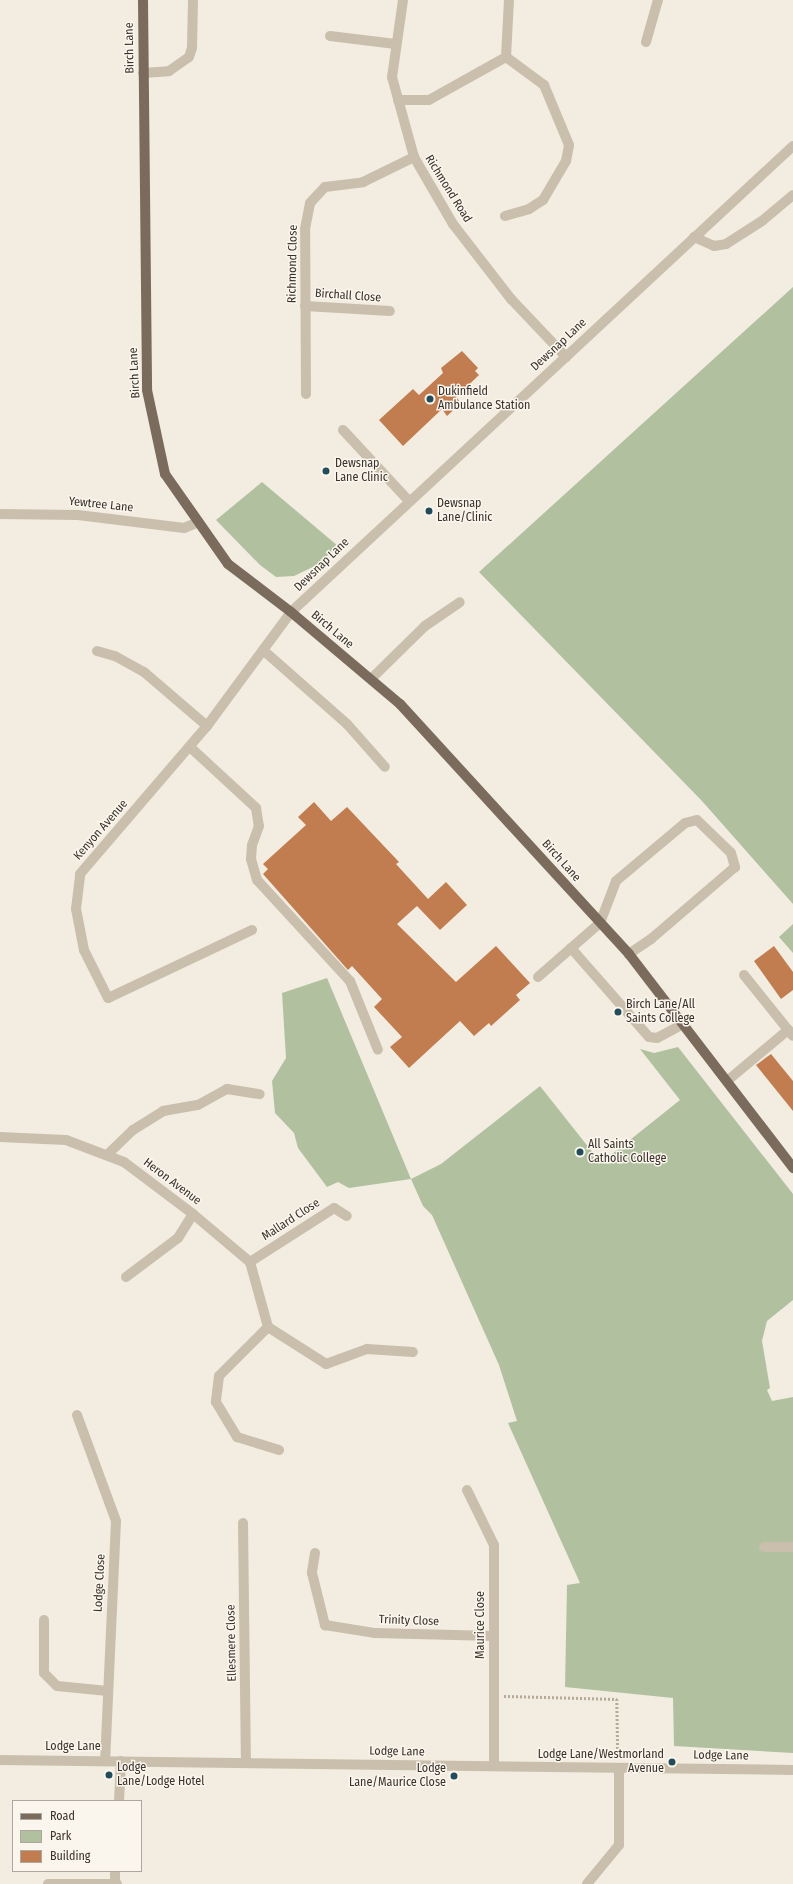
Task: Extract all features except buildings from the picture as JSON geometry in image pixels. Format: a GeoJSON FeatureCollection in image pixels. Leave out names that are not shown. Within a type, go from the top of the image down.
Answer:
{"type":"FeatureCollection","features":[{"type":"Feature","properties":{"kind":"main road","name":"Birch Lane"},"geometry":{"type":"LineString","coordinates":[[143,0],[147,390],[165,474],[228,564],[291,612],[400,704],[629,954],[793,1168]]}},
{"type":"Feature","properties":{"kind":"street"},"geometry":{"type":"LineString","coordinates":[[143,73],[169,71],[189,57],[192,48],[193,0]]}},
{"type":"Feature","properties":{"kind":"street","name":"Richmond Road"},"geometry":{"type":"LineString","coordinates":[[403,0],[392,77],[414,157],[453,224],[496,280],[566,357]]}},
{"type":"Feature","properties":{"kind":"street"},"geometry":{"type":"LineString","coordinates":[[506,57],[509,0]]}},
{"type":"Feature","properties":{"kind":"street"},"geometry":{"type":"LineString","coordinates":[[646,42],[658,0]]}},
{"type":"Feature","properties":{"kind":"street"},"geometry":{"type":"LineString","coordinates":[[330,36],[396,44]]}},
{"type":"Feature","properties":{"kind":"street"},"geometry":{"type":"LineString","coordinates":[[398,100],[429,100],[506,57]]}},
{"type":"Feature","properties":{"kind":"street"},"geometry":{"type":"LineString","coordinates":[[505,216],[529,208],[543,200],[566,161],[569,145],[544,85],[506,57]]}},
{"type":"Feature","properties":{"kind":"street","name":"Dewsnap Lane"},"geometry":{"type":"LineString","coordinates":[[291,612],[408,500],[566,357],[793,146]]}},
{"type":"Feature","properties":{"kind":"street","name":"Richmond Close"},"geometry":{"type":"LineString","coordinates":[[306,394],[304,306],[305,229],[314,198],[325,187],[363,182],[414,157]]}},
{"type":"Feature","properties":{"kind":"street"},"geometry":{"type":"LineString","coordinates":[[694,237],[714,246],[726,244],[762,221],[793,195]]}},
{"type":"Feature","properties":{"kind":"street","name":"Birchall Close"},"geometry":{"type":"LineString","coordinates":[[304,306],[390,311]]}},
{"type":"Feature","properties":{"kind":"street"},"geometry":{"type":"LineString","coordinates":[[342,430],[408,500]]}},
{"type":"Feature","properties":{"kind":"street","name":"Yewtree Lane"},"geometry":{"type":"LineString","coordinates":[[0,514],[78,515],[179,528],[199,522]]}},
{"type":"Feature","properties":{"kind":"street"},"geometry":{"type":"LineString","coordinates":[[371,680],[425,626],[460,602]]}},
{"type":"Feature","properties":{"kind":"street","name":"Kenyon Avenue"},"geometry":{"type":"LineString","coordinates":[[252,930],[108,998],[84,950],[76,909],[80,874],[207,726],[291,612]]}},
{"type":"Feature","properties":{"kind":"street"},"geometry":{"type":"LineString","coordinates":[[263,650],[347,724],[385,767]]}},
{"type":"Feature","properties":{"kind":"street"},"geometry":{"type":"LineString","coordinates":[[97,651],[115,656],[144,672],[207,726]]}},
{"type":"Feature","properties":{"kind":"street"},"geometry":{"type":"LineString","coordinates":[[190,747],[256,808],[259,826],[251,859],[257,880],[350,981],[378,1050]]}},
{"type":"Feature","properties":{"kind":"street"},"geometry":{"type":"LineString","coordinates":[[538,977],[600,922],[616,881],[685,823],[697,820],[731,853],[735,867],[730,873],[629,954]]}},
{"type":"Feature","properties":{"kind":"street"},"geometry":{"type":"LineString","coordinates":[[572,948],[649,1036],[657,1038],[683,1024]]}},
{"type":"Feature","properties":{"kind":"street"},"geometry":{"type":"LineString","coordinates":[[726,1081],[790,1033],[744,974]]}},
{"type":"Feature","properties":{"kind":"street"},"geometry":{"type":"LineString","coordinates":[[107,1155],[133,1130],[163,1111],[198,1105],[227,1089],[260,1094]]}},
{"type":"Feature","properties":{"kind":"street","name":"Heron Avenue"},"geometry":{"type":"LineString","coordinates":[[0,1138],[66,1140],[124,1162],[193,1214],[250,1262]]}},
{"type":"Feature","properties":{"kind":"street","name":"Mallard Close"},"geometry":{"type":"LineString","coordinates":[[250,1262],[334,1208],[347,1216]]}},
{"type":"Feature","properties":{"kind":"street"},"geometry":{"type":"LineString","coordinates":[[126,1277],[178,1238],[193,1214]]}},
{"type":"Feature","properties":{"kind":"street"},"geometry":{"type":"LineString","coordinates":[[250,1262],[268,1327],[326,1364],[367,1349],[413,1352]]}},
{"type":"Feature","properties":{"kind":"street"},"geometry":{"type":"LineString","coordinates":[[268,1327],[219,1376],[216,1402],[237,1437],[279,1450]]}},
{"type":"Feature","properties":{"kind":"street","name":"Lodge Close"},"geometry":{"type":"LineString","coordinates":[[77,1415],[116,1521],[105,1760]]}},
{"type":"Feature","properties":{"kind":"street","name":"Maurice Close"},"geometry":{"type":"LineString","coordinates":[[467,1490],[494,1545],[494,1766]]}},
{"type":"Feature","properties":{"kind":"street","name":"Ellesmere Close"},"geometry":{"type":"LineString","coordinates":[[243,1523],[246,1762]]}},
{"type":"Feature","properties":{"kind":"street"},"geometry":{"type":"LineString","coordinates":[[764,1547],[793,1547]]}},
{"type":"Feature","properties":{"kind":"street","name":"Trinity Close"},"geometry":{"type":"LineString","coordinates":[[315,1553],[312,1573],[325,1625],[375,1633],[494,1636]]}},
{"type":"Feature","properties":{"kind":"street"},"geometry":{"type":"LineString","coordinates":[[44,1620],[44,1673],[57,1686],[108,1691]]}},
{"type":"Feature","properties":{"kind":"street","name":"Lodge Lane"},"geometry":{"type":"LineString","coordinates":[[0,1760],[121,1760],[793,1770]]}},
{"type":"Feature","properties":{"kind":"street"},"geometry":{"type":"LineString","coordinates":[[119,1800],[121,1760]]}},
{"type":"Feature","properties":{"kind":"street"},"geometry":{"type":"LineString","coordinates":[[587,1884],[619,1845],[618,1768]]}},
{"type":"Feature","properties":{"kind":"street"},"geometry":{"type":"LineString","coordinates":[[48,1884],[116,1884],[115,1872]]}},
{"type":"Feature","properties":{"kind":"path"},"geometry":{"type":"LineString","coordinates":[[494,1696],[617,1699],[618,1768]]}},
{"type":"Feature","properties":{"kind":"green space"},"geometry":{"type":"Polygon","coordinates":[[[793,287],[793,904],[702,801],[479,572],[793,287]]]}},
{"type":"Feature","properties":{"kind":"green space"},"geometry":{"type":"Polygon","coordinates":[[[262,482],[338,546],[317,565],[294,576],[276,577],[260,565],[216,520],[262,482]]]}},
{"type":"Feature","properties":{"kind":"green space"},"geometry":{"type":"Polygon","coordinates":[[[793,924],[793,953],[779,937],[793,924]]]}},
{"type":"Feature","properties":{"kind":"green space"},"geometry":{"type":"Polygon","coordinates":[[[327,978],[411,1179],[349,1188],[338,1182],[327,1187],[298,1148],[294,1133],[275,1113],[272,1081],[286,1058],[282,993],[327,978]]]}},
{"type":"Feature","properties":{"kind":"green space"},"geometry":{"type":"Polygon","coordinates":[[[678,1047],[793,1194],[793,1300],[767,1321],[762,1341],[770,1388],[767,1390],[772,1401],[793,1397],[793,1753],[674,1746],[673,1698],[565,1687],[567,1585],[580,1583],[508,1423],[517,1421],[499,1365],[432,1215],[423,1206],[411,1179],[441,1164],[540,1086],[601,1163],[680,1100],[640,1049],[654,1053],[678,1047]]]}},
{"type":"Feature","properties":{"kind":"place","name":"Dukinfield Ambulance Station"},"geometry":{"type":"Point","coordinates":[430,399]}},
{"type":"Feature","properties":{"kind":"place","name":"Dewsnap Lane Clinic"},"geometry":{"type":"Point","coordinates":[326,471]}},
{"type":"Feature","properties":{"kind":"place","name":"Dewsnap Lane/Clinic"},"geometry":{"type":"Point","coordinates":[429,511]}},
{"type":"Feature","properties":{"kind":"place","name":"Birch Lane/All Saints College"},"geometry":{"type":"Point","coordinates":[618,1012]}},
{"type":"Feature","properties":{"kind":"place","name":"All Saints Catholic College"},"geometry":{"type":"Point","coordinates":[580,1152]}},
{"type":"Feature","properties":{"kind":"place","name":"Lodge Lane/Westmorland Avenue"},"geometry":{"type":"Point","coordinates":[672,1762]}},
{"type":"Feature","properties":{"kind":"place","name":"Lodge Lane/Lodge Hotel"},"geometry":{"type":"Point","coordinates":[109,1775]}},
{"type":"Feature","properties":{"kind":"place","name":"Lodge Lane/Maurice Close"},"geometry":{"type":"Point","coordinates":[454,1776]}}]}
